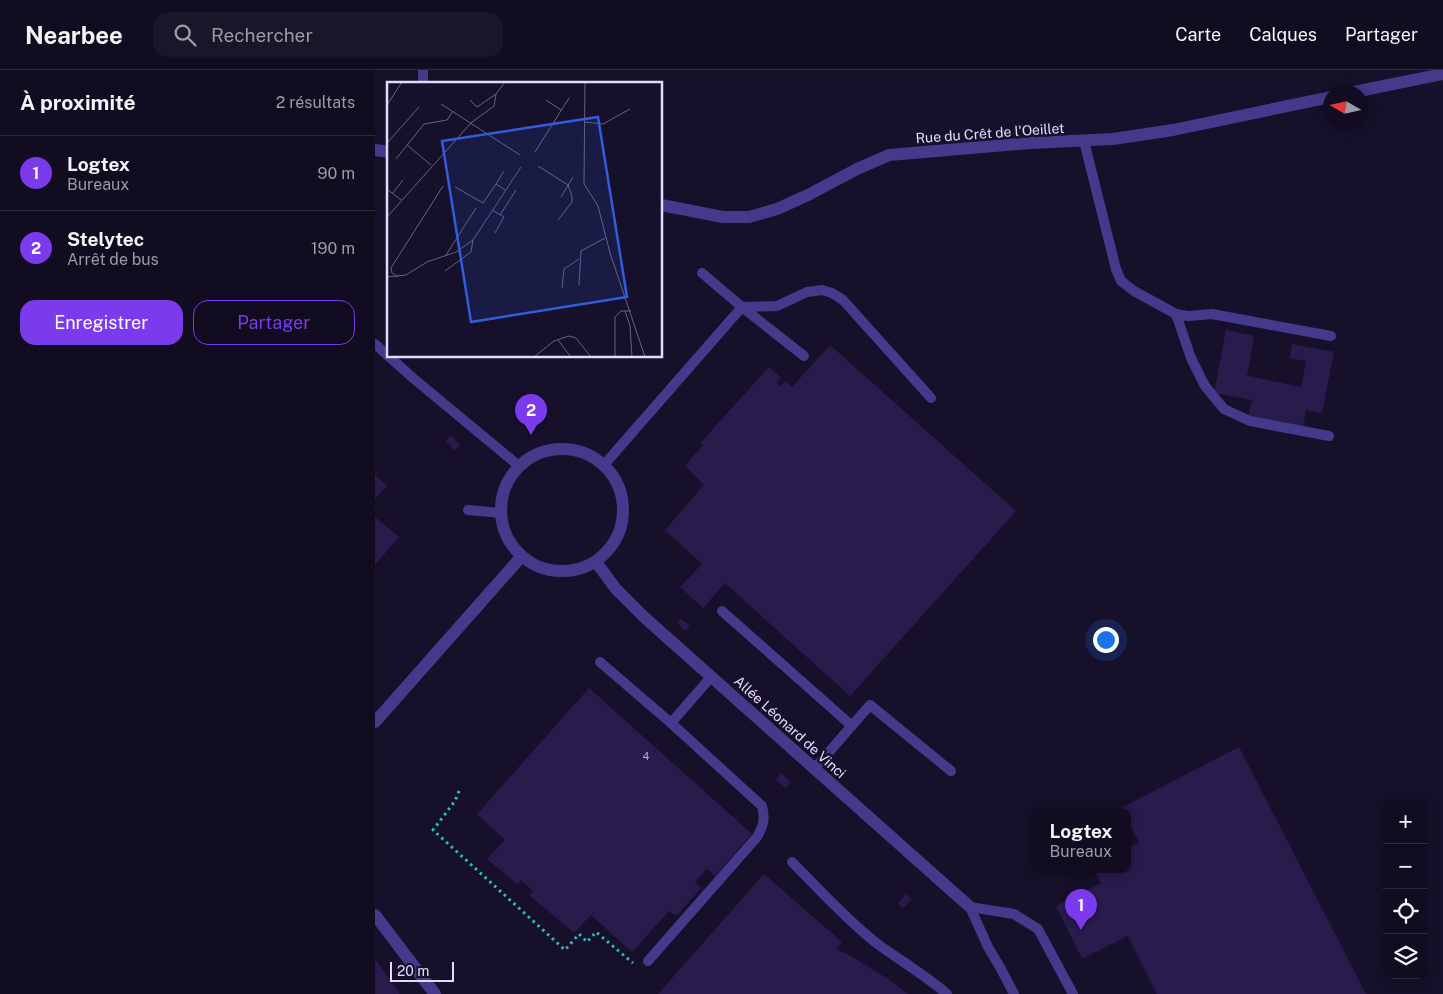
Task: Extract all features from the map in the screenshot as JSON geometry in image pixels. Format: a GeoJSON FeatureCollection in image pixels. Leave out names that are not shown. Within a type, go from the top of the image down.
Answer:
{"type":"FeatureCollection","features":[{"type":"Feature","properties":{"kind":"street"},"geometry":{"type":"LineString","coordinates":[[1368,89],[1443,74]]}},
{"type":"Feature","properties":{"kind":"street","name":"Rue du Crêt de l'Oeillet"},"geometry":{"type":"LineString","coordinates":[[663,205],[723,217],[749,217],[777,209],[808,196],[857,169],[889,155],[1031,143],[1113,139],[1173,130],[1323,99]]}},
{"type":"Feature","properties":{"kind":"street"},"geometry":{"type":"LineString","coordinates":[[555,449],[576,450],[594,458],[603,466],[609,472],[619,490],[623,510],[620,530],[611,548],[596,562],[577,570],[558,572],[538,568],[521,557],[508,542],[501,522],[501,502],[507,482],[519,466],[536,454],[555,449]]}},
{"type":"Feature","properties":{"kind":"street"},"geometry":{"type":"LineString","coordinates":[[375,722],[521,557]]}},
{"type":"Feature","properties":{"kind":"street","name":"Allée Léonard de Vinci"},"geometry":{"type":"LineString","coordinates":[[596,562],[616,589],[644,618],[970,907]]}},
{"type":"Feature","properties":{"kind":"street"},"geometry":{"type":"LineString","coordinates":[[375,915],[435,994]]}},
{"type":"Feature","properties":{"kind":"lane"},"geometry":{"type":"LineString","coordinates":[[1084,141],[1116,269],[1121,281],[1133,290],[1176,314],[1188,316],[1212,314],[1331,336]]}},
{"type":"Feature","properties":{"kind":"lane"},"geometry":{"type":"LineString","coordinates":[[702,273],[804,356]]}},
{"type":"Feature","properties":{"kind":"lane"},"geometry":{"type":"LineString","coordinates":[[603,466],[742,307],[777,306],[807,292],[822,290],[833,293],[843,300],[931,398]]}},
{"type":"Feature","properties":{"kind":"lane"},"geometry":{"type":"LineString","coordinates":[[1176,314],[1194,365],[1205,386],[1224,409],[1250,421],[1329,436]]}},
{"type":"Feature","properties":{"kind":"lane"},"geometry":{"type":"LineString","coordinates":[[375,344],[387,355]]}},
{"type":"Feature","properties":{"kind":"lane"},"geometry":{"type":"LineString","coordinates":[[391,358],[519,466]]}},
{"type":"Feature","properties":{"kind":"lane"},"geometry":{"type":"LineString","coordinates":[[468,510],[501,513]]}},
{"type":"Feature","properties":{"kind":"lane"},"geometry":{"type":"LineString","coordinates":[[722,611],[852,726]]}},
{"type":"Feature","properties":{"kind":"lane"},"geometry":{"type":"LineString","coordinates":[[600,662],[671,722],[762,806],[765,817],[763,828],[757,837],[648,961]]}},
{"type":"Feature","properties":{"kind":"lane"},"geometry":{"type":"LineString","coordinates":[[671,722],[711,677]]}},
{"type":"Feature","properties":{"kind":"lane"},"geometry":{"type":"LineString","coordinates":[[814,769],[870,705],[951,771]]}},
{"type":"Feature","properties":{"kind":"lane"},"geometry":{"type":"LineString","coordinates":[[792,862],[852,922],[877,943],[909,964],[947,994]]}},
{"type":"Feature","properties":{"kind":"lane"},"geometry":{"type":"LineString","coordinates":[[970,907],[988,947],[1014,994]]}},
{"type":"Feature","properties":{"kind":"lane"},"geometry":{"type":"LineString","coordinates":[[970,907],[1014,914],[1038,930],[1073,994]]}},
{"type":"Feature","properties":{"kind":"path"},"geometry":{"type":"LineString","coordinates":[[459,791],[455,800],[433,830],[565,950],[579,934],[587,942],[596,932],[635,965],[644,965],[648,961]]}},
{"type":"Feature","properties":{"kind":"building"},"geometry":{"type":"Polygon","coordinates":[[[1226,330],[1254,336],[1247,376],[1301,387],[1306,361],[1290,358],[1292,344],[1334,352],[1322,413],[1306,410],[1303,427],[1248,417],[1252,400],[1214,393],[1226,330]]]}},
{"type":"Feature","properties":{"kind":"building"},"geometry":{"type":"Polygon","coordinates":[[[830,345],[1016,511],[850,696],[725,583],[703,608],[680,587],[702,564],[665,530],[704,485],[685,466],[703,445],[700,443],[769,367],[781,378],[777,383],[781,387],[785,381],[792,387],[830,345]]]}},
{"type":"Feature","properties":{"kind":"building"},"geometry":{"type":"Polygon","coordinates":[[[451,435],[460,445],[454,450],[446,441],[451,435]]]}},
{"type":"Feature","properties":{"kind":"building"},"geometry":{"type":"Polygon","coordinates":[[[375,475],[387,486],[375,499],[375,475]]]}},
{"type":"Feature","properties":{"kind":"building"},"geometry":{"type":"Polygon","coordinates":[[[375,517],[399,537],[375,565],[375,517]]]}},
{"type":"Feature","properties":{"kind":"building"},"geometry":{"type":"Polygon","coordinates":[[[681,619],[690,626],[685,631],[677,623],[681,619]]]}},
{"type":"Feature","properties":{"kind":"building"},"geometry":{"type":"Polygon","coordinates":[[[589,688],[752,834],[715,876],[707,869],[695,882],[701,888],[676,916],[669,911],[632,952],[591,915],[574,933],[529,895],[533,891],[521,880],[517,884],[487,859],[505,840],[477,814],[589,688]]]}},
{"type":"Feature","properties":{"kind":"building"},"geometry":{"type":"Polygon","coordinates":[[[1239,747],[1366,994],[1157,994],[1128,936],[1082,959],[1056,906],[1101,883],[1096,873],[1131,873],[1131,846],[1139,842],[1131,827],[1131,808],[1121,808],[1239,747]]]}},
{"type":"Feature","properties":{"kind":"building"},"geometry":{"type":"Polygon","coordinates":[[[781,773],[791,782],[786,788],[776,780],[781,773]]]}},
{"type":"Feature","properties":{"kind":"building"},"geometry":{"type":"Polygon","coordinates":[[[764,874],[842,942],[836,949],[891,981],[908,994],[658,994],[764,874]]]}},
{"type":"Feature","properties":{"kind":"building"},"geometry":{"type":"Polygon","coordinates":[[[906,894],[912,899],[903,908],[898,904],[906,894]]]}},
{"type":"Feature","properties":{"kind":"building"},"geometry":{"type":"Polygon","coordinates":[[[375,959],[400,994],[375,994],[375,959]]]}},
{"type":"Feature","properties":{"kind":"place","name":"Stelytec"},"geometry":{"type":"Point","coordinates":[531,435]}},
{"type":"Feature","properties":{"kind":"place","name":"Logtex"},"geometry":{"type":"Point","coordinates":[1081,930]}}]}
